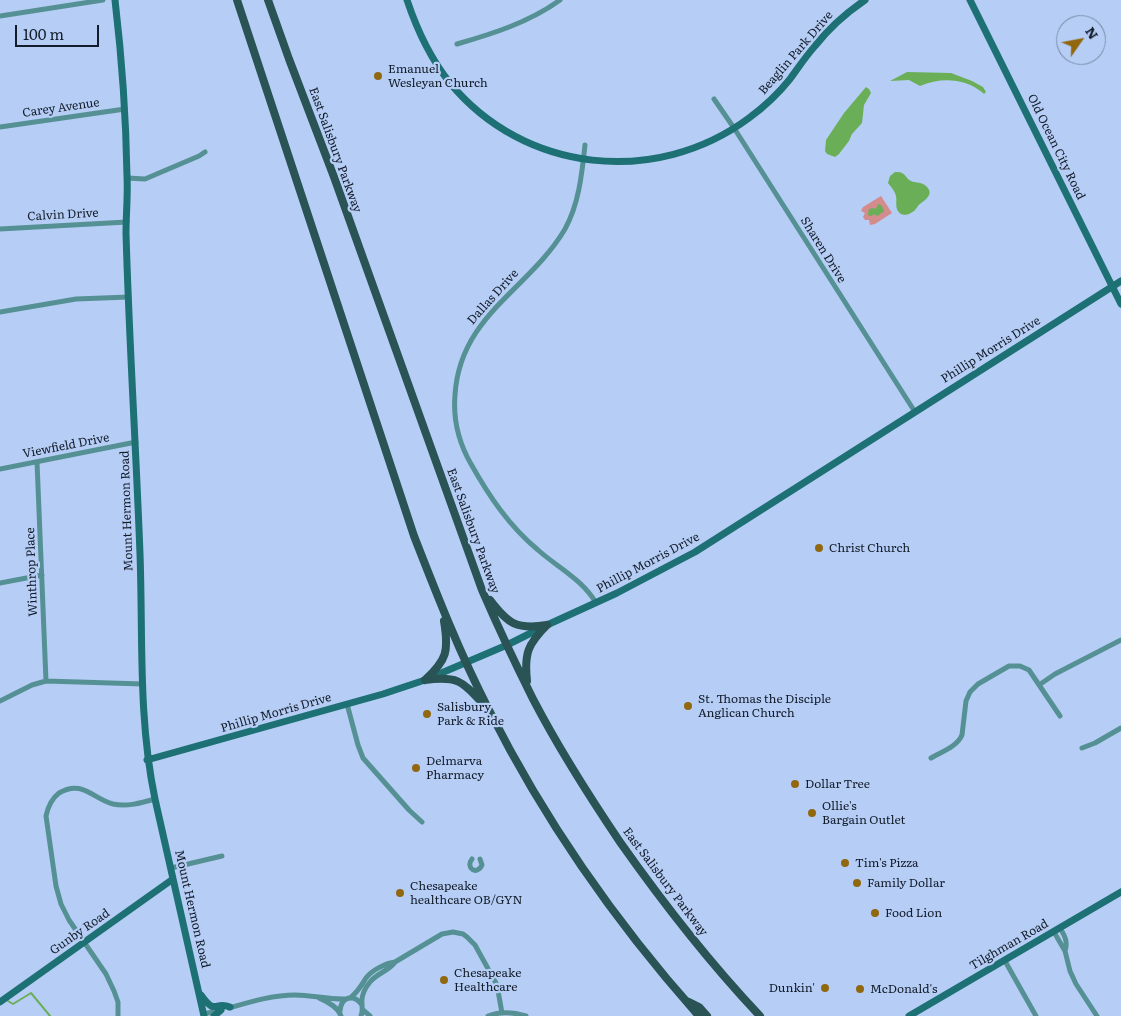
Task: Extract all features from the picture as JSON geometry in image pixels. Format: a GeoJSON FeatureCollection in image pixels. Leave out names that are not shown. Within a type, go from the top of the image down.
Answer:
{"type":"FeatureCollection","features":[{"type":"Feature","properties":{"kind":"main road","name":"Mount Hermon Road"},"geometry":{"type":"LineString","coordinates":[[115,0],[125,109],[129,297],[141,572],[142,684],[148,760],[204,1015]]}},
{"type":"Feature","properties":{"kind":"main road"},"geometry":{"type":"LineString","coordinates":[[237,0],[414,536],[442,610],[466,663],[489,711],[533,789],[582,866],[629,931],[669,982],[699,1016]]}},
{"type":"Feature","properties":{"kind":"main road","name":"East Salisbury Parkway"},"geometry":{"type":"LineString","coordinates":[[268,0],[288,59],[334,177],[482,590],[528,689],[576,774],[637,866],[681,926],[729,983],[760,1016]]}},
{"type":"Feature","properties":{"kind":"main road","name":"Beaglin Park Drive"},"geometry":{"type":"LineString","coordinates":[[406,0],[424,43],[436,64],[453,87],[475,109],[498,126],[532,144],[555,153],[598,161],[623,162],[664,158],[698,147],[734,128],[756,113],[776,94],[825,34],[865,0]]}},
{"type":"Feature","properties":{"kind":"main road","name":"Old Ocean City Road"},"geometry":{"type":"LineString","coordinates":[[970,0],[1121,304]]}},
{"type":"Feature","properties":{"kind":"main road","name":"Phillip Morris Drive"},"geometry":{"type":"LineString","coordinates":[[148,760],[384,694],[425,680],[507,645],[650,576],[695,552],[1121,281]]}},
{"type":"Feature","properties":{"kind":"main road"},"geometry":{"type":"LineString","coordinates":[[482,590],[509,621],[524,627],[547,625]]}},
{"type":"Feature","properties":{"kind":"main road"},"geometry":{"type":"LineString","coordinates":[[425,680],[439,666],[447,647],[442,610]]}},
{"type":"Feature","properties":{"kind":"main road"},"geometry":{"type":"LineString","coordinates":[[528,689],[526,662],[530,646],[537,634],[547,625]]}},
{"type":"Feature","properties":{"kind":"main road"},"geometry":{"type":"LineString","coordinates":[[425,680],[444,678],[462,683],[489,711]]}},
{"type":"Feature","properties":{"kind":"main road","name":"Gunby Road"},"geometry":{"type":"LineString","coordinates":[[0,1002],[173,879]]}},
{"type":"Feature","properties":{"kind":"main road","name":"Tilghman Road"},"geometry":{"type":"LineString","coordinates":[[909,1016],[1121,892]]}},
{"type":"Feature","properties":{"kind":"main road"},"geometry":{"type":"LineString","coordinates":[[199,991],[211,1006],[224,1005],[230,1008]]}},
{"type":"Feature","properties":{"kind":"main road"},"geometry":{"type":"LineString","coordinates":[[685,1000],[700,1007],[707,1016]]}},
{"type":"Feature","properties":{"kind":"main road"},"geometry":{"type":"LineString","coordinates":[[214,1016],[221,1010]]}},
{"type":"Feature","properties":{"kind":"street"},"geometry":{"type":"LineString","coordinates":[[0,16],[103,0]]}},
{"type":"Feature","properties":{"kind":"street"},"geometry":{"type":"LineString","coordinates":[[457,44],[482,37],[521,22],[542,12],[560,0]]}},
{"type":"Feature","properties":{"kind":"street","name":"Sharen Drive"},"geometry":{"type":"LineString","coordinates":[[714,99],[915,412]]}},
{"type":"Feature","properties":{"kind":"street","name":"Carey Avenue"},"geometry":{"type":"LineString","coordinates":[[0,127],[125,109]]}},
{"type":"Feature","properties":{"kind":"street","name":"Dallas Drive"},"geometry":{"type":"LineString","coordinates":[[585,145],[576,201],[568,224],[544,257],[482,323],[467,346],[456,378],[454,408],[457,429],[464,451],[496,505],[522,536],[585,587],[596,602]]}},
{"type":"Feature","properties":{"kind":"street"},"geometry":{"type":"LineString","coordinates":[[127,178],[145,179],[205,152]]}},
{"type":"Feature","properties":{"kind":"street","name":"Calvin Drive"},"geometry":{"type":"LineString","coordinates":[[0,229],[127,222]]}},
{"type":"Feature","properties":{"kind":"street"},"geometry":{"type":"LineString","coordinates":[[0,312],[76,299],[129,297]]}},
{"type":"Feature","properties":{"kind":"street","name":"Viewfield Drive"},"geometry":{"type":"LineString","coordinates":[[0,469],[136,442]]}},
{"type":"Feature","properties":{"kind":"street","name":"Winthrop Place"},"geometry":{"type":"LineString","coordinates":[[37,462],[46,682]]}},
{"type":"Feature","properties":{"kind":"street"},"geometry":{"type":"LineString","coordinates":[[0,583],[42,575]]}},
{"type":"Feature","properties":{"kind":"street"},"geometry":{"type":"LineString","coordinates":[[1039,684],[1121,640]]}},
{"type":"Feature","properties":{"kind":"street"},"geometry":{"type":"LineString","coordinates":[[931,758],[960,740],[970,692],[978,684],[1009,666],[1020,666],[1029,670],[1060,716]]}},
{"type":"Feature","properties":{"kind":"street"},"geometry":{"type":"LineString","coordinates":[[0,701],[32,686],[46,682],[142,684]]}},
{"type":"Feature","properties":{"kind":"street"},"geometry":{"type":"LineString","coordinates":[[347,704],[363,758],[422,822]]}},
{"type":"Feature","properties":{"kind":"street"},"geometry":{"type":"LineString","coordinates":[[1082,748],[1121,728]]}},
{"type":"Feature","properties":{"kind":"street"},"geometry":{"type":"LineString","coordinates":[[118,1016],[118,1002],[106,974],[65,913],[58,895],[46,816],[49,805],[55,796],[72,788],[84,790],[106,801],[121,805],[138,804],[155,798]]}},
{"type":"Feature","properties":{"kind":"street"},"geometry":{"type":"LineString","coordinates":[[171,868],[222,856]]}},
{"type":"Feature","properties":{"kind":"street"},"geometry":{"type":"LineString","coordinates":[[472,859],[470,866],[473,870],[482,867],[480,859]]}},
{"type":"Feature","properties":{"kind":"street"},"geometry":{"type":"LineString","coordinates":[[1057,930],[1076,984],[1097,1016]]}},
{"type":"Feature","properties":{"kind":"street"},"geometry":{"type":"LineString","coordinates":[[340,1014],[341,1004],[357,992],[371,974],[442,934],[453,932],[463,934],[475,945],[498,985],[502,1013]]}},
{"type":"Feature","properties":{"kind":"street"},"geometry":{"type":"LineString","coordinates":[[1005,961],[1036,1016]]}},
{"type":"Feature","properties":{"kind":"street"},"geometry":{"type":"LineString","coordinates":[[362,1010],[364,993],[371,981],[392,967],[395,962]]}},
{"type":"Feature","properties":{"kind":"street"},"geometry":{"type":"LineString","coordinates":[[204,1015],[282,996],[302,995],[358,1000],[362,1010],[370,1016]]}},
{"type":"Feature","properties":{"kind":"street"},"geometry":{"type":"LineString","coordinates":[[316,997],[330,1003],[340,1014]]}},
{"type":"Feature","properties":{"kind":"street"},"geometry":{"type":"LineString","coordinates":[[488,1016],[502,1013],[526,1016]]}},
{"type":"Feature","properties":{"kind":"shaded area"},"geometry":{"type":"Polygon","coordinates":[[[907,72],[951,73],[972,81],[983,87],[986,92],[984,94],[969,84],[953,80],[936,81],[920,86],[909,80],[890,81],[907,72]]]}},
{"type":"Feature","properties":{"kind":"shaded area"},"geometry":{"type":"Polygon","coordinates":[[[866,87],[871,93],[864,105],[862,123],[839,154],[835,157],[827,154],[825,151],[826,140],[844,113],[866,87]]]}},
{"type":"Feature","properties":{"kind":"shaded area"},"geometry":{"type":"Polygon","coordinates":[[[895,172],[901,172],[911,181],[921,183],[930,192],[926,199],[909,214],[904,215],[898,211],[895,194],[888,183],[890,176],[895,172]]]}},
{"type":"Feature","properties":{"kind":"shaded area"},"geometry":{"type":"Polygon","coordinates":[[[881,196],[892,213],[875,224],[870,225],[869,220],[865,220],[863,217],[865,213],[861,211],[863,207],[881,196]]]}},
{"type":"Feature","properties":{"kind":"shaded area"},"geometry":{"type":"Polygon","coordinates":[[[878,204],[881,205],[884,212],[878,216],[873,214],[869,216],[869,209],[876,209],[878,204]]]}},
{"type":"Feature","properties":{"kind":"waterway"},"geometry":{"type":"LineString","coordinates":[[8,1001],[13,1004],[31,993],[50,1016]]}},
{"type":"Feature","properties":{"kind":"place","name":"Emanuel Wesleyan Church"},"geometry":{"type":"Point","coordinates":[378,76]}},
{"type":"Feature","properties":{"kind":"place","name":"Christ Church"},"geometry":{"type":"Point","coordinates":[819,548]}},
{"type":"Feature","properties":{"kind":"place","name":"St. Thomas the Disciple Anglican Church"},"geometry":{"type":"Point","coordinates":[688,706]}},
{"type":"Feature","properties":{"kind":"place","name":"Salisbury Park & Ride"},"geometry":{"type":"Point","coordinates":[427,714]}},
{"type":"Feature","properties":{"kind":"place","name":"Delmarva Pharmacy"},"geometry":{"type":"Point","coordinates":[416,768]}},
{"type":"Feature","properties":{"kind":"place","name":"Dollar Tree"},"geometry":{"type":"Point","coordinates":[795,784]}},
{"type":"Feature","properties":{"kind":"place","name":"Ollie's Bargain Outlet"},"geometry":{"type":"Point","coordinates":[812,813]}},
{"type":"Feature","properties":{"kind":"place","name":"Tim's Pizza"},"geometry":{"type":"Point","coordinates":[845,863]}},
{"type":"Feature","properties":{"kind":"place","name":"Family Dollar"},"geometry":{"type":"Point","coordinates":[857,883]}},
{"type":"Feature","properties":{"kind":"place","name":"Chesapeake healthcare OB/GYN"},"geometry":{"type":"Point","coordinates":[400,893]}},
{"type":"Feature","properties":{"kind":"place","name":"Food Lion"},"geometry":{"type":"Point","coordinates":[875,913]}},
{"type":"Feature","properties":{"kind":"place","name":"Chesapeake Healthcare"},"geometry":{"type":"Point","coordinates":[444,980]}},
{"type":"Feature","properties":{"kind":"place","name":"Dunkin'"},"geometry":{"type":"Point","coordinates":[825,988]}},
{"type":"Feature","properties":{"kind":"place","name":"McDonald's"},"geometry":{"type":"Point","coordinates":[860,989]}}]}
